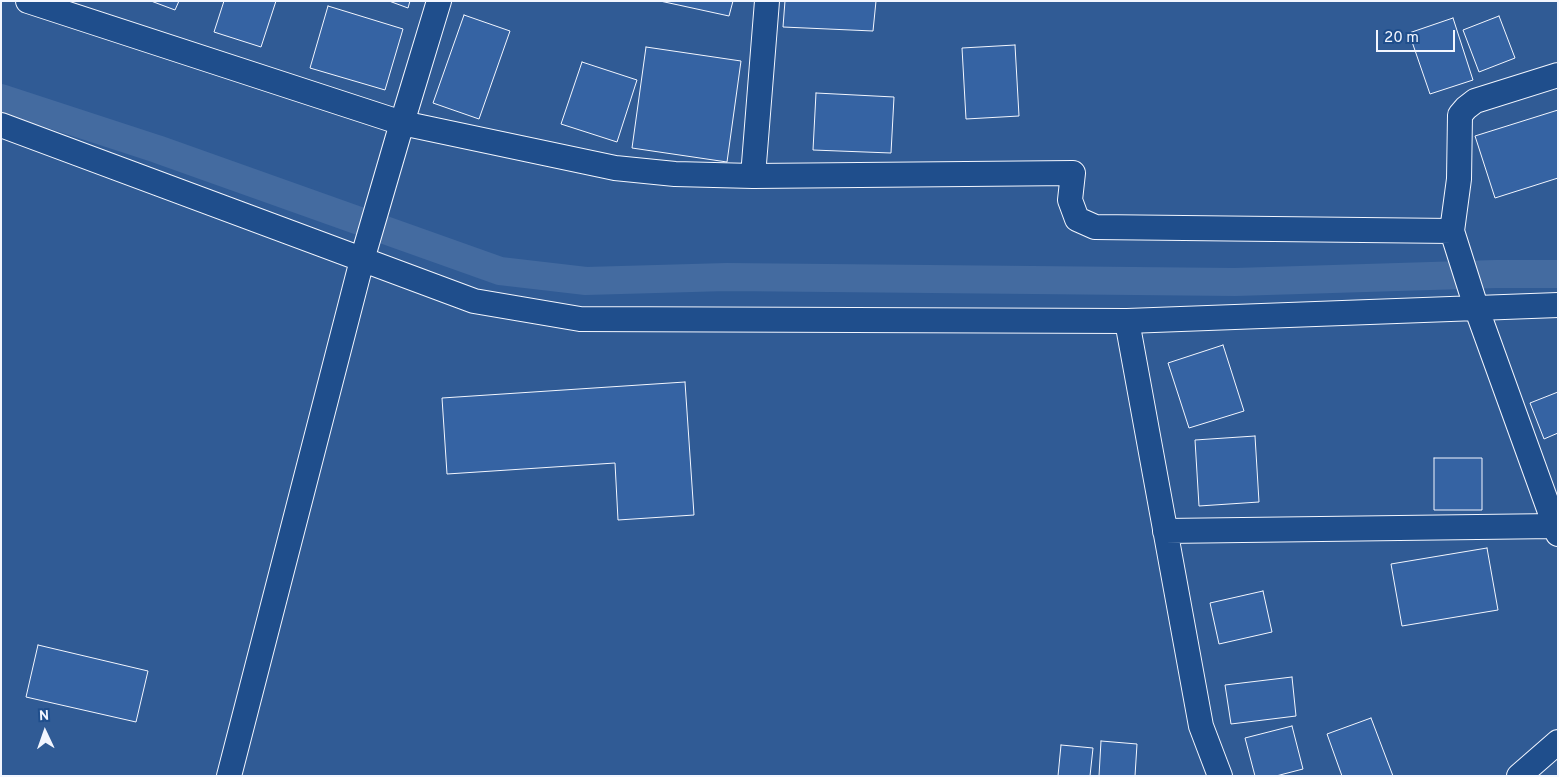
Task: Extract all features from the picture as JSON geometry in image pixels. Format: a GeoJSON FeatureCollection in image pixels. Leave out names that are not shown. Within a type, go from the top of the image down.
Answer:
{"type":"FeatureCollection","features":[{"type":"Feature","properties":{"kind":"street"},"geometry":{"type":"LineString","coordinates":[[28,1],[402,123],[615,168],[675,174],[753,176],[1072,173],[1070,200],[1077,219],[1095,227],[1452,231]]}},
{"type":"Feature","properties":{"kind":"street"},"geometry":{"type":"LineString","coordinates":[[229,776],[362,260],[439,1]]}},
{"type":"Feature","properties":{"kind":"street"},"geometry":{"type":"LineString","coordinates":[[753,176],[767,1]]}},
{"type":"Feature","properties":{"kind":"street"},"geometry":{"type":"LineString","coordinates":[[1165,531],[1556,530],[1476,307],[1452,231],[1459,179],[1460,115],[1475,101],[1558,75]]}},
{"type":"Feature","properties":{"kind":"street"},"geometry":{"type":"LineString","coordinates":[[1,125],[474,301],[580,319],[1127,321],[1558,305]]}},
{"type":"Feature","properties":{"kind":"street"},"geometry":{"type":"LineString","coordinates":[[1127,321],[1201,726],[1220,776]]}},
{"type":"Feature","properties":{"kind":"street"},"geometry":{"type":"LineString","coordinates":[[1519,776],[1558,742]]}},
{"type":"Feature","properties":{"kind":"shaded area"},"geometry":{"type":"Polygon","coordinates":[[[1,1],[1558,1],[1558,776],[1,776],[1,1]]]}},
{"type":"Feature","properties":{"kind":"building"},"geometry":{"type":"Polygon","coordinates":[[[151,1],[179,1],[175,10],[151,1]]]}},
{"type":"Feature","properties":{"kind":"building"},"geometry":{"type":"Polygon","coordinates":[[[224,1],[276,1],[261,47],[214,32],[224,1]]]}},
{"type":"Feature","properties":{"kind":"building"},"geometry":{"type":"Polygon","coordinates":[[[389,1],[410,1],[408,8],[389,1]]]}},
{"type":"Feature","properties":{"kind":"building"},"geometry":{"type":"Polygon","coordinates":[[[660,1],[733,1],[729,16],[660,1]]]}},
{"type":"Feature","properties":{"kind":"building"},"geometry":{"type":"Polygon","coordinates":[[[785,1],[876,1],[873,31],[783,27],[785,1]]]}},
{"type":"Feature","properties":{"kind":"building"},"geometry":{"type":"Polygon","coordinates":[[[328,6],[403,29],[385,90],[310,68],[328,6]]]}},
{"type":"Feature","properties":{"kind":"building"},"geometry":{"type":"Polygon","coordinates":[[[464,15],[510,31],[479,119],[433,103],[464,15]]]}},
{"type":"Feature","properties":{"kind":"building"},"geometry":{"type":"Polygon","coordinates":[[[1499,16],[1515,58],[1479,72],[1463,30],[1499,16]]]}},
{"type":"Feature","properties":{"kind":"building"},"geometry":{"type":"Polygon","coordinates":[[[1453,18],[1473,80],[1430,94],[1409,33],[1453,18]]]}},
{"type":"Feature","properties":{"kind":"building"},"geometry":{"type":"Polygon","coordinates":[[[1015,45],[1019,116],[966,119],[962,48],[1015,45]]]}},
{"type":"Feature","properties":{"kind":"building"},"geometry":{"type":"Polygon","coordinates":[[[646,47],[741,61],[727,162],[632,148],[646,47]]]}},
{"type":"Feature","properties":{"kind":"building"},"geometry":{"type":"Polygon","coordinates":[[[582,62],[637,80],[617,142],[561,124],[582,62]]]}},
{"type":"Feature","properties":{"kind":"building"},"geometry":{"type":"Polygon","coordinates":[[[816,93],[894,97],[891,153],[813,150],[816,93]]]}},
{"type":"Feature","properties":{"kind":"building"},"geometry":{"type":"Polygon","coordinates":[[[1558,110],[1558,178],[1495,198],[1475,136],[1558,110]]]}},
{"type":"Feature","properties":{"kind":"building"},"geometry":{"type":"Polygon","coordinates":[[[1223,345],[1244,411],[1189,428],[1168,363],[1223,345]]]}},
{"type":"Feature","properties":{"kind":"building"},"geometry":{"type":"Polygon","coordinates":[[[685,382],[694,515],[618,520],[615,463],[447,474],[442,398],[685,382]]]}},
{"type":"Feature","properties":{"kind":"building"},"geometry":{"type":"Polygon","coordinates":[[[1558,392],[1558,433],[1544,439],[1530,403],[1558,392]]]}},
{"type":"Feature","properties":{"kind":"building"},"geometry":{"type":"Polygon","coordinates":[[[1255,436],[1259,502],[1199,506],[1195,440],[1255,436]]]}},
{"type":"Feature","properties":{"kind":"building"},"geometry":{"type":"Polygon","coordinates":[[[1434,458],[1482,458],[1482,510],[1434,510],[1434,458]]]}},
{"type":"Feature","properties":{"kind":"building"},"geometry":{"type":"Polygon","coordinates":[[[1487,548],[1498,610],[1402,626],[1391,564],[1487,548]]]}},
{"type":"Feature","properties":{"kind":"building"},"geometry":{"type":"Polygon","coordinates":[[[1263,591],[1272,632],[1219,644],[1210,603],[1263,591]]]}},
{"type":"Feature","properties":{"kind":"building"},"geometry":{"type":"Polygon","coordinates":[[[38,645],[148,671],[136,722],[26,697],[38,645]]]}},
{"type":"Feature","properties":{"kind":"building"},"geometry":{"type":"Polygon","coordinates":[[[1292,677],[1296,716],[1231,724],[1225,685],[1292,677]]]}},
{"type":"Feature","properties":{"kind":"building"},"geometry":{"type":"Polygon","coordinates":[[[1371,718],[1393,776],[1342,776],[1327,734],[1371,718]]]}},
{"type":"Feature","properties":{"kind":"building"},"geometry":{"type":"Polygon","coordinates":[[[1292,726],[1303,769],[1276,776],[1255,776],[1245,738],[1292,726]]]}},
{"type":"Feature","properties":{"kind":"building"},"geometry":{"type":"Polygon","coordinates":[[[1101,741],[1137,744],[1135,776],[1099,776],[1101,741]]]}},
{"type":"Feature","properties":{"kind":"building"},"geometry":{"type":"Polygon","coordinates":[[[1061,745],[1093,748],[1090,776],[1058,776],[1061,745]]]}},
{"type":"Feature","properties":{"kind":"waterway"},"geometry":{"type":"LineString","coordinates":[[1,98],[157,149],[500,271],[586,281],[727,277],[1235,282],[1496,274],[1558,274]]}}]}
